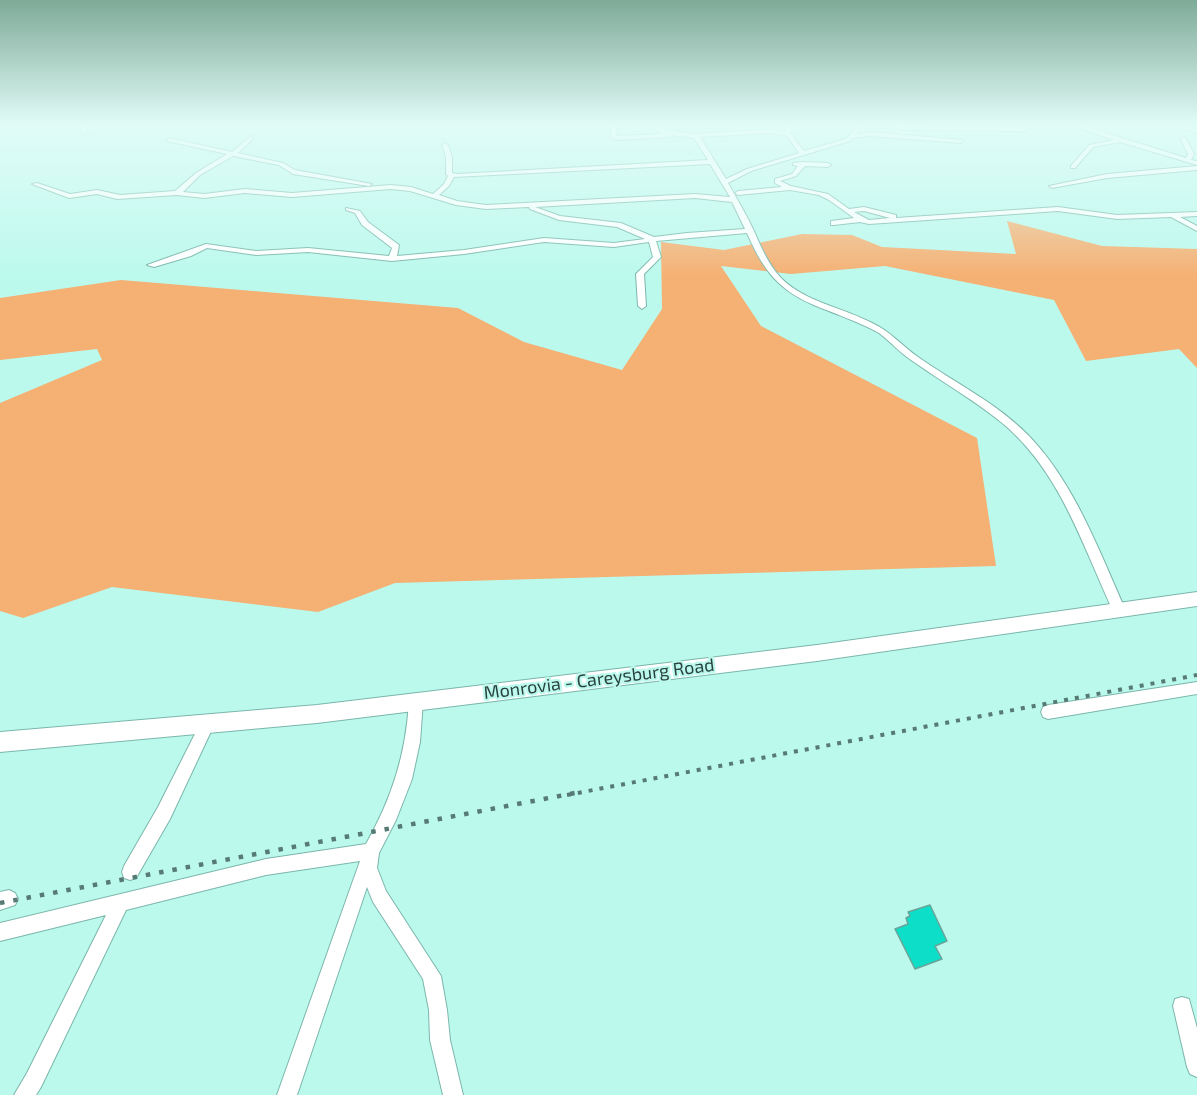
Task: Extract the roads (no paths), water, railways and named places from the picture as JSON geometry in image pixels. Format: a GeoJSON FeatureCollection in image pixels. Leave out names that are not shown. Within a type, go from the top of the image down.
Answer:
{"type":"FeatureCollection","features":[{"type":"Feature","properties":{"kind":"main road","name":"Monrovia - Careysburg Road"},"geometry":{"type":"LineString","coordinates":[[0,742],[317,714],[795,655],[1120,612],[1197,599]]}},
{"type":"Feature","properties":{"kind":"street"},"geometry":{"type":"LineString","coordinates":[[177,193],[197,175]]}},
{"type":"Feature","properties":{"kind":"street"},"geometry":{"type":"LineString","coordinates":[[307,175],[411,189],[470,206],[531,206],[695,196],[736,197],[790,189],[826,195],[858,220]]}},
{"type":"Feature","properties":{"kind":"street"},"geometry":{"type":"LineString","coordinates":[[433,197],[447,185],[452,175]]}},
{"type":"Feature","properties":{"kind":"street"},"geometry":{"type":"LineString","coordinates":[[718,175],[736,197],[764,261],[785,287],[879,330],[911,356],[992,410],[1015,429],[1038,454],[1083,530],[1120,612]]}},
{"type":"Feature","properties":{"kind":"street"},"geometry":{"type":"LineString","coordinates":[[723,183],[737,175]]}},
{"type":"Feature","properties":{"kind":"street"},"geometry":{"type":"LineString","coordinates":[[790,189],[777,180],[794,175]]}},
{"type":"Feature","properties":{"kind":"street"},"geometry":{"type":"LineString","coordinates":[[1052,186],[1117,175]]}},
{"type":"Feature","properties":{"kind":"street"},"geometry":{"type":"LineString","coordinates":[[34,184],[69,196],[96,192],[117,196],[177,193],[204,196],[245,191],[332,196],[391,187]]}},
{"type":"Feature","properties":{"kind":"street"},"geometry":{"type":"LineString","coordinates":[[531,206],[559,218],[618,225],[652,239]]}},
{"type":"Feature","properties":{"kind":"street"},"geometry":{"type":"LineString","coordinates":[[348,209],[358,212],[365,223],[396,247],[392,259]]}},
{"type":"Feature","properties":{"kind":"street"},"geometry":{"type":"LineString","coordinates":[[847,211],[864,209],[905,220]]}},
{"type":"Feature","properties":{"kind":"street"},"geometry":{"type":"LineString","coordinates":[[834,223],[1058,210],[1117,217],[1197,214]]}},
{"type":"Feature","properties":{"kind":"street"},"geometry":{"type":"LineString","coordinates":[[1172,215],[1197,230]]}},
{"type":"Feature","properties":{"kind":"street"},"geometry":{"type":"LineString","coordinates":[[151,264],[188,255],[206,246],[263,253],[308,250],[392,259],[464,252],[544,240],[614,244],[750,231]]}},
{"type":"Feature","properties":{"kind":"street"},"geometry":{"type":"LineString","coordinates":[[642,306],[640,274],[657,257],[652,239]]}},
{"type":"Feature","properties":{"kind":"street"},"geometry":{"type":"LineString","coordinates":[[1048,712],[1197,688]]}},
{"type":"Feature","properties":{"kind":"street"},"geometry":{"type":"LineString","coordinates":[[287,1095],[371,851],[391,816],[403,785],[412,755],[416,701]]}},
{"type":"Feature","properties":{"kind":"street"},"geometry":{"type":"LineString","coordinates":[[130,872],[164,813],[207,725]]}},
{"type":"Feature","properties":{"kind":"street"},"geometry":{"type":"LineString","coordinates":[[0,932],[266,867],[371,851]]}},
{"type":"Feature","properties":{"kind":"street"},"geometry":{"type":"LineString","coordinates":[[371,851],[369,868],[379,896],[432,976],[437,1000],[440,1040],[453,1095]]}},
{"type":"Feature","properties":{"kind":"street"},"geometry":{"type":"LineString","coordinates":[[24,1095],[34,1080],[121,902]]}},
{"type":"Feature","properties":{"kind":"street"},"geometry":{"type":"LineString","coordinates":[[1182,1006],[1197,1067]]}},
{"type":"Feature","properties":{"kind":"railway"},"geometry":{"type":"LineString","coordinates":[[567,795],[1197,675]]}},
{"type":"Feature","properties":{"kind":"railway"},"geometry":{"type":"LineString","coordinates":[[0,903],[575,793]]}}]}
